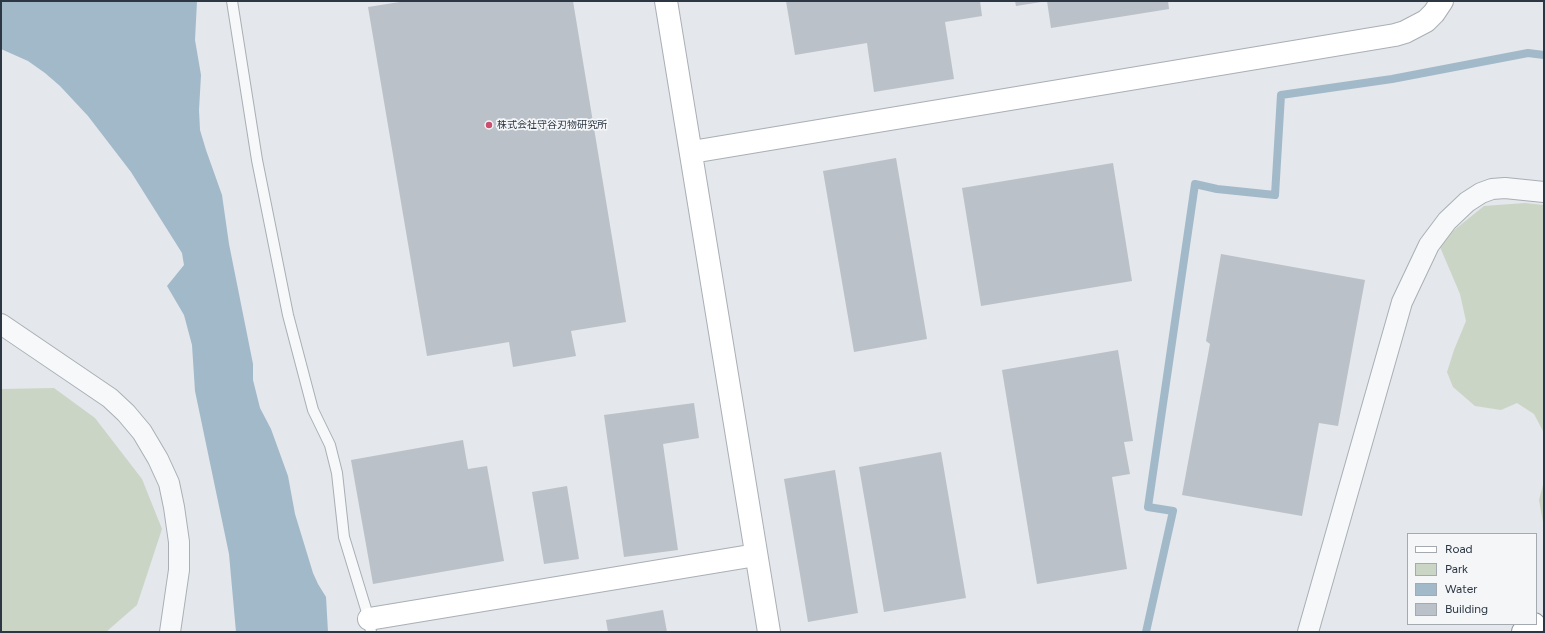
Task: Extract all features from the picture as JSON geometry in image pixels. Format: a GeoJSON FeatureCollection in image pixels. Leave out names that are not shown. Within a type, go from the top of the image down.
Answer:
{"type":"FeatureCollection","features":[{"type":"Feature","properties":{"kind":"main road"},"geometry":{"type":"LineString","coordinates":[[666,1],[692,152],[756,555],[770,632]]}},
{"type":"Feature","properties":{"kind":"main road"},"geometry":{"type":"LineString","coordinates":[[692,152],[1395,35],[1405,32],[1426,21],[1434,13],[1442,1]]}},
{"type":"Feature","properties":{"kind":"main road"},"geometry":{"type":"LineString","coordinates":[[370,625],[756,555]]}},
{"type":"Feature","properties":{"kind":"main road"},"geometry":{"type":"LineString","coordinates":[[1523,632],[1532,625]]}},
{"type":"Feature","properties":{"kind":"street"},"geometry":{"type":"LineString","coordinates":[[1308,632],[1402,302],[1429,244],[1447,220],[1467,202],[1481,193],[1492,189],[1505,188],[1544,192]]}},
{"type":"Feature","properties":{"kind":"street"},"geometry":{"type":"LineString","coordinates":[[1,324],[110,398],[126,413],[142,432],[158,459],[170,489],[179,542],[179,570],[170,632]]}},
{"type":"Feature","properties":{"kind":"lane"},"geometry":{"type":"LineString","coordinates":[[232,1],[257,160],[288,316],[313,410],[330,445],[338,473],[344,537],[370,625]]}},
{"type":"Feature","properties":{"kind":"green space"},"geometry":{"type":"Polygon","coordinates":[[[1525,203],[1544,205],[1544,433],[1534,414],[1517,403],[1501,410],[1475,406],[1453,387],[1447,372],[1466,321],[1460,294],[1440,247],[1453,231],[1484,206],[1525,203]]]}},
{"type":"Feature","properties":{"kind":"green space"},"geometry":{"type":"Polygon","coordinates":[[[54,388],[95,418],[142,479],[162,529],[137,605],[106,632],[1,632],[1,389],[54,388]]]}},
{"type":"Feature","properties":{"kind":"green space"},"geometry":{"type":"Polygon","coordinates":[[[1544,481],[1544,528],[1539,500],[1544,481]]]}},
{"type":"Feature","properties":{"kind":"water"},"geometry":{"type":"Polygon","coordinates":[[[1,1],[197,1],[195,40],[201,75],[199,110],[200,130],[222,195],[229,244],[253,364],[253,380],[260,408],[271,429],[288,476],[295,514],[313,573],[326,597],[328,632],[236,632],[229,554],[195,391],[192,345],[184,315],[167,286],[184,265],[182,253],[131,172],[88,116],[60,86],[45,73],[28,61],[1,49],[1,1]]]}},
{"type":"Feature","properties":{"kind":"building"},"geometry":{"type":"Polygon","coordinates":[[[406,1],[573,1],[626,322],[571,331],[576,356],[513,367],[509,342],[427,356],[368,7],[406,1]]]}},
{"type":"Feature","properties":{"kind":"building"},"geometry":{"type":"Polygon","coordinates":[[[786,1],[980,1],[982,16],[945,22],[954,79],[874,92],[867,43],[795,55],[786,1]]]}},
{"type":"Feature","properties":{"kind":"building"},"geometry":{"type":"Polygon","coordinates":[[[1015,1],[1041,1],[1041,2],[1016,6],[1015,1]]]}},
{"type":"Feature","properties":{"kind":"building"},"geometry":{"type":"Polygon","coordinates":[[[1047,1],[1168,1],[1169,9],[1051,28],[1047,1]]]}},
{"type":"Feature","properties":{"kind":"building"},"geometry":{"type":"Polygon","coordinates":[[[896,158],[927,339],[854,352],[823,171],[896,158]]]}},
{"type":"Feature","properties":{"kind":"building"},"geometry":{"type":"Polygon","coordinates":[[[1113,163],[1132,281],[981,306],[962,188],[1113,163]]]}},
{"type":"Feature","properties":{"kind":"building"},"geometry":{"type":"Polygon","coordinates":[[[1221,254],[1365,280],[1338,426],[1319,423],[1302,516],[1182,495],[1210,344],[1206,341],[1221,254]]]}},
{"type":"Feature","properties":{"kind":"building"},"geometry":{"type":"Polygon","coordinates":[[[1118,350],[1133,441],[1124,442],[1130,474],[1112,477],[1127,569],[1037,584],[1002,370],[1118,350]]]}},
{"type":"Feature","properties":{"kind":"building"},"geometry":{"type":"Polygon","coordinates":[[[694,403],[699,438],[663,444],[678,550],[624,557],[604,415],[694,403]]]}},
{"type":"Feature","properties":{"kind":"building"},"geometry":{"type":"Polygon","coordinates":[[[463,440],[468,469],[487,466],[504,561],[373,584],[351,460],[463,440]]]}},
{"type":"Feature","properties":{"kind":"building"},"geometry":{"type":"Polygon","coordinates":[[[941,452],[966,598],[884,612],[859,467],[941,452]]]}},
{"type":"Feature","properties":{"kind":"building"},"geometry":{"type":"Polygon","coordinates":[[[835,470],[858,613],[808,622],[784,479],[835,470]]]}},
{"type":"Feature","properties":{"kind":"building"},"geometry":{"type":"Polygon","coordinates":[[[567,486],[579,559],[544,564],[532,492],[567,486]]]}},
{"type":"Feature","properties":{"kind":"building"},"geometry":{"type":"Polygon","coordinates":[[[663,610],[667,632],[608,632],[606,620],[663,610]]]}},
{"type":"Feature","properties":{"kind":"waterway"},"geometry":{"type":"LineString","coordinates":[[1146,632],[1173,511],[1148,507],[1195,184],[1217,189],[1275,195],[1281,95],[1392,79],[1528,53],[1544,55]]}},
{"type":"Feature","properties":{"kind":"place","name":"株式会社守谷刃物研究所"},"geometry":{"type":"Point","coordinates":[489,125]}}]}
